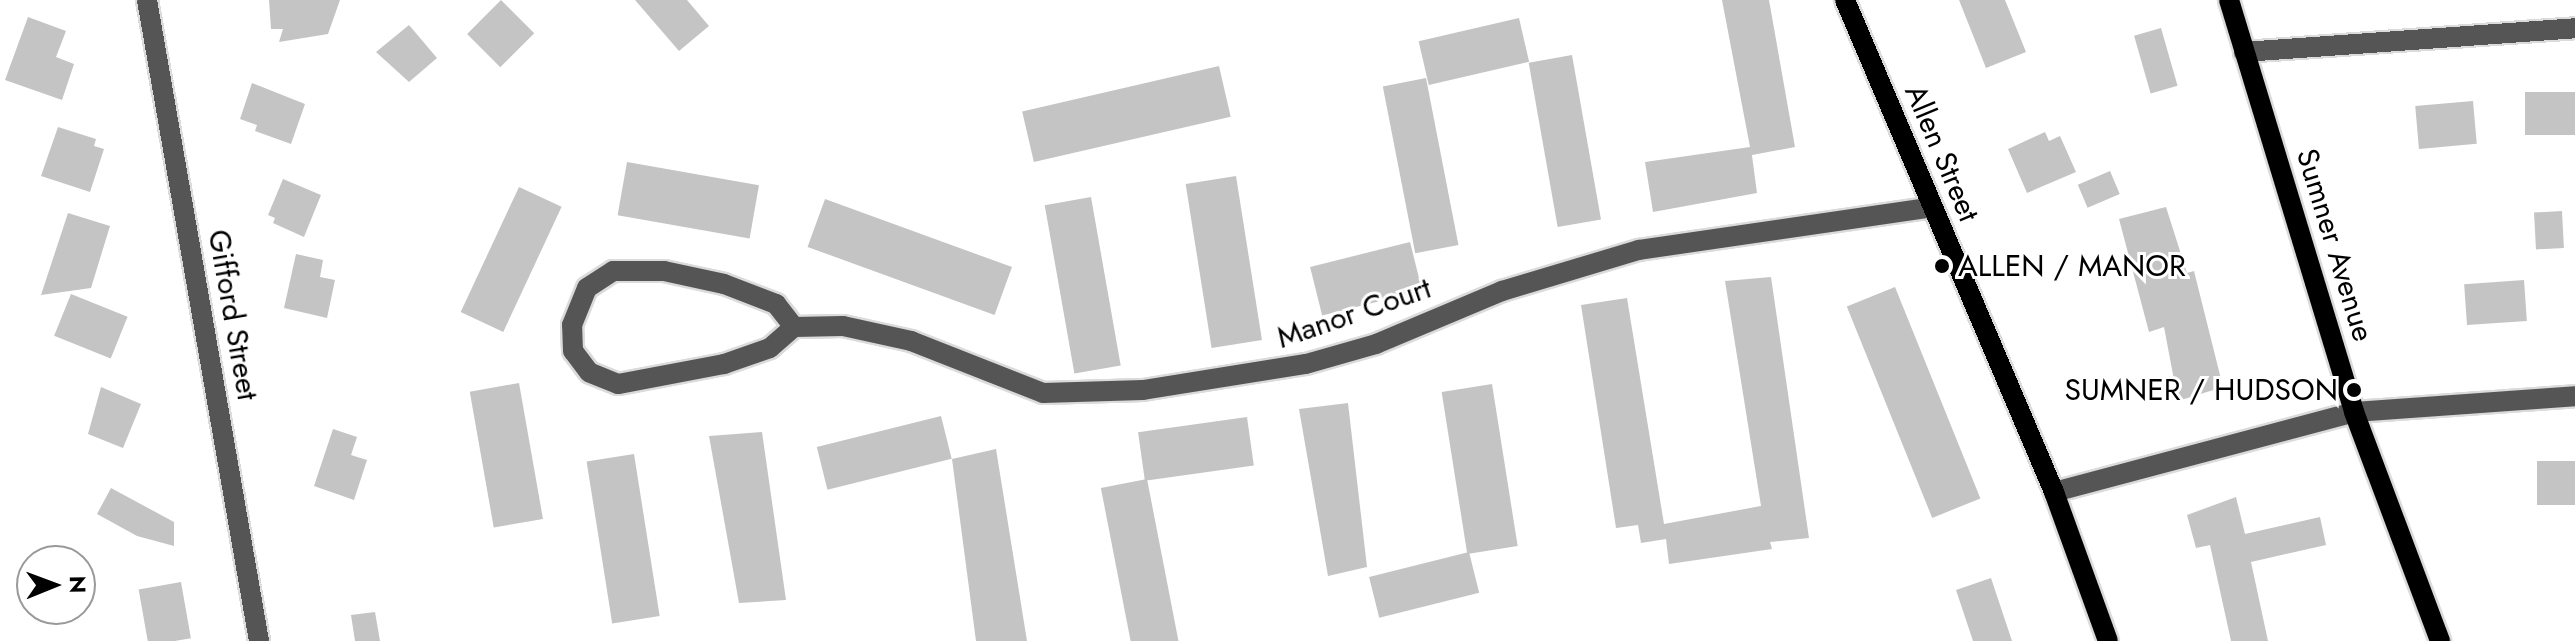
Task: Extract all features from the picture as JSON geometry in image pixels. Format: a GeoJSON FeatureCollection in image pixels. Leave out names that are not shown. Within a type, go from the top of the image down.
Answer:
{"type":"FeatureCollection","features":[{"type":"Feature","properties":{"kind":"main road","name":"Allen Street"},"geometry":{"type":"LineString","coordinates":[[1845,0],[2054,492],[2108,641]]}},
{"type":"Feature","properties":{"kind":"main road","name":"Sumner Avenue"},"geometry":{"type":"LineString","coordinates":[[2229,0],[2354,412],[2440,641]]}},
{"type":"Feature","properties":{"kind":"street","name":"Gifford Street"},"geometry":{"type":"LineString","coordinates":[[147,0],[259,641]]}},
{"type":"Feature","properties":{"kind":"street"},"geometry":{"type":"LineString","coordinates":[[2244,52],[2575,28]]}},
{"type":"Feature","properties":{"kind":"street","name":"Manor Court"},"geometry":{"type":"LineString","coordinates":[[794,327],[843,326],[911,341],[1043,393],[1143,390],[1306,364],[1376,344],[1502,291],[1639,250],[1932,207]]}},
{"type":"Feature","properties":{"kind":"street"},"geometry":{"type":"LineString","coordinates":[[613,271],[664,271],[724,284],[776,304],[794,327],[770,348],[724,364],[618,384],[589,372],[573,351],[572,325],[587,288],[613,271]]}},
{"type":"Feature","properties":{"kind":"street"},"geometry":{"type":"LineString","coordinates":[[2054,492],[2354,412],[2575,396]]}},
{"type":"Feature","properties":{"kind":"building"},"geometry":{"type":"Polygon","coordinates":[[[269,0],[340,0],[328,34],[279,42],[283,29],[271,29],[269,0]]]}},
{"type":"Feature","properties":{"kind":"building"},"geometry":{"type":"Polygon","coordinates":[[[501,0],[534,33],[500,67],[467,34],[501,0]]]}},
{"type":"Feature","properties":{"kind":"building"},"geometry":{"type":"Polygon","coordinates":[[[635,0],[687,0],[709,26],[679,51],[635,0]]]}},
{"type":"Feature","properties":{"kind":"building"},"geometry":{"type":"Polygon","coordinates":[[[1722,0],[1769,0],[1795,147],[1752,155],[1751,148],[1757,193],[1653,212],[1645,162],[1750,147],[1722,0]]]}},
{"type":"Feature","properties":{"kind":"building"},"geometry":{"type":"Polygon","coordinates":[[[1959,0],[2005,0],[2026,52],[1986,68],[1959,0]]]}},
{"type":"Feature","properties":{"kind":"building"},"geometry":{"type":"Polygon","coordinates":[[[28,17],[66,31],[56,57],[74,64],[62,100],[5,80],[28,17]]]}},
{"type":"Feature","properties":{"kind":"building"},"geometry":{"type":"Polygon","coordinates":[[[1519,18],[1529,62],[1429,85],[1419,41],[1519,18]]]}},
{"type":"Feature","properties":{"kind":"building"},"geometry":{"type":"Polygon","coordinates":[[[409,25],[437,58],[409,82],[376,52],[409,25]]]}},
{"type":"Feature","properties":{"kind":"building"},"geometry":{"type":"Polygon","coordinates":[[[2161,28],[2178,86],[2151,93],[2134,36],[2161,28]]]}},
{"type":"Feature","properties":{"kind":"building"},"geometry":{"type":"Polygon","coordinates":[[[1572,55],[1601,219],[1558,227],[1529,63],[1572,55]]]}},
{"type":"Feature","properties":{"kind":"building"},"geometry":{"type":"Polygon","coordinates":[[[1219,66],[1231,117],[1034,162],[1022,111],[1219,66]]]}},
{"type":"Feature","properties":{"kind":"building"},"geometry":{"type":"Polygon","coordinates":[[[1426,78],[1458,245],[1415,253],[1383,86],[1426,78]]]}},
{"type":"Feature","properties":{"kind":"building"},"geometry":{"type":"Polygon","coordinates":[[[252,83],[305,104],[291,144],[255,131],[257,125],[240,119],[252,83]]]}},
{"type":"Feature","properties":{"kind":"building"},"geometry":{"type":"Polygon","coordinates":[[[2525,92],[2575,92],[2575,135],[2525,135],[2525,92]]]}},
{"type":"Feature","properties":{"kind":"building"},"geometry":{"type":"Polygon","coordinates":[[[2473,101],[2477,144],[2419,149],[2415,106],[2473,101]]]}},
{"type":"Feature","properties":{"kind":"building"},"geometry":{"type":"Polygon","coordinates":[[[58,127],[96,139],[94,146],[104,149],[90,192],[41,176],[58,127]]]}},
{"type":"Feature","properties":{"kind":"building"},"geometry":{"type":"Polygon","coordinates":[[[2045,132],[2049,141],[2060,136],[2076,172],[2027,193],[2008,149],[2045,132]]]}},
{"type":"Feature","properties":{"kind":"building"},"geometry":{"type":"Polygon","coordinates":[[[627,162],[759,185],[750,238],[618,215],[627,162]]]}},
{"type":"Feature","properties":{"kind":"building"},"geometry":{"type":"Polygon","coordinates":[[[2110,171],[2120,194],[2088,208],[2078,185],[2110,171]]]}},
{"type":"Feature","properties":{"kind":"building"},"geometry":{"type":"Polygon","coordinates":[[[1236,176],[1262,340],[1212,348],[1186,184],[1236,176]]]}},
{"type":"Feature","properties":{"kind":"building"},"geometry":{"type":"Polygon","coordinates":[[[283,179],[321,195],[304,237],[273,223],[275,218],[268,215],[283,179]]]}},
{"type":"Feature","properties":{"kind":"building"},"geometry":{"type":"Polygon","coordinates":[[[519,187],[562,207],[503,332],[461,312],[519,187]]]}},
{"type":"Feature","properties":{"kind":"building"},"geometry":{"type":"Polygon","coordinates":[[[1091,197],[1121,365],[1074,374],[1045,205],[1091,197]]]}},
{"type":"Feature","properties":{"kind":"building"},"geometry":{"type":"Polygon","coordinates":[[[825,199],[1012,267],[995,315],[808,247],[825,199]]]}},
{"type":"Feature","properties":{"kind":"building"},"geometry":{"type":"Polygon","coordinates":[[[2166,207],[2187,273],[2194,271],[2223,387],[2178,401],[2164,327],[2149,332],[2119,219],[2166,207]]]}},
{"type":"Feature","properties":{"kind":"building"},"geometry":{"type":"Polygon","coordinates":[[[2562,211],[2564,248],[2536,249],[2534,212],[2562,211]]]}},
{"type":"Feature","properties":{"kind":"building"},"geometry":{"type":"Polygon","coordinates":[[[68,213],[110,226],[91,288],[41,295],[68,213]]]}},
{"type":"Feature","properties":{"kind":"building"},"geometry":{"type":"Polygon","coordinates":[[[1410,242],[1422,291],[1322,315],[1310,267],[1410,242]]]}},
{"type":"Feature","properties":{"kind":"building"},"geometry":{"type":"Polygon","coordinates":[[[296,254],[323,260],[320,277],[335,280],[327,318],[284,308],[296,254]]]}},
{"type":"Feature","properties":{"kind":"building"},"geometry":{"type":"Polygon","coordinates":[[[1771,277],[1809,538],[1770,542],[1772,549],[1669,564],[1666,539],[1641,543],[1638,525],[1616,528],[1581,305],[1627,298],[1664,524],[1761,506],[1725,281],[1771,277]]]}},
{"type":"Feature","properties":{"kind":"building"},"geometry":{"type":"Polygon","coordinates":[[[2524,280],[2527,321],[2467,325],[2464,284],[2524,280]]]}},
{"type":"Feature","properties":{"kind":"building"},"geometry":{"type":"Polygon","coordinates":[[[1895,287],[1980,498],[1932,518],[1847,306],[1895,287]]]}},
{"type":"Feature","properties":{"kind":"building"},"geometry":{"type":"Polygon","coordinates":[[[71,294],[128,317],[111,359],[54,336],[71,294]]]}},
{"type":"Feature","properties":{"kind":"building"},"geometry":{"type":"Polygon","coordinates":[[[519,383],[543,519],[494,528],[470,392],[519,383]]]}},
{"type":"Feature","properties":{"kind":"building"},"geometry":{"type":"Polygon","coordinates":[[[1492,384],[1518,546],[1467,554],[1442,392],[1492,384]]]}},
{"type":"Feature","properties":{"kind":"building"},"geometry":{"type":"Polygon","coordinates":[[[101,387],[141,404],[123,448],[88,434],[101,387]]]}},
{"type":"Feature","properties":{"kind":"building"},"geometry":{"type":"Polygon","coordinates":[[[1348,403],[1367,567],[1328,576],[1299,409],[1348,403]]]}},
{"type":"Feature","properties":{"kind":"building"},"geometry":{"type":"Polygon","coordinates":[[[941,416],[952,459],[827,490],[817,447],[941,416]]]}},
{"type":"Feature","properties":{"kind":"building"},"geometry":{"type":"Polygon","coordinates":[[[1247,417],[1254,466],[1145,481],[1138,432],[1247,417]]]}},
{"type":"Feature","properties":{"kind":"building"},"geometry":{"type":"Polygon","coordinates":[[[333,429],[357,437],[351,455],[367,460],[354,500],[314,486],[333,429]]]}},
{"type":"Feature","properties":{"kind":"building"},"geometry":{"type":"Polygon","coordinates":[[[762,432],[786,600],[739,603],[709,436],[762,432]]]}},
{"type":"Feature","properties":{"kind":"building"},"geometry":{"type":"Polygon","coordinates":[[[996,449],[1027,641],[976,641],[952,459],[996,449]]]}},
{"type":"Feature","properties":{"kind":"building"},"geometry":{"type":"Polygon","coordinates":[[[634,454],[660,616],[612,623],[587,462],[634,454]]]}},
{"type":"Feature","properties":{"kind":"building"},"geometry":{"type":"Polygon","coordinates":[[[2537,461],[2575,461],[2575,505],[2537,505],[2537,461]]]}},
{"type":"Feature","properties":{"kind":"building"},"geometry":{"type":"Polygon","coordinates":[[[1147,479],[1178,641],[1131,641],[1101,488],[1147,479]]]}},
{"type":"Feature","properties":{"kind":"building"},"geometry":{"type":"Polygon","coordinates":[[[111,488],[174,522],[174,546],[137,536],[97,514],[111,488]]]}},
{"type":"Feature","properties":{"kind":"building"},"geometry":{"type":"Polygon","coordinates":[[[2236,497],[2245,534],[2320,517],[2326,545],[2251,562],[2268,641],[2231,641],[2210,545],[2196,548],[2187,515],[2236,497]]]}},
{"type":"Feature","properties":{"kind":"building"},"geometry":{"type":"Polygon","coordinates":[[[1469,552],[1479,593],[1379,618],[1369,577],[1469,552]]]}},
{"type":"Feature","properties":{"kind":"building"},"geometry":{"type":"Polygon","coordinates":[[[1991,578],[2012,641],[1973,641],[1956,590],[1991,578]]]}},
{"type":"Feature","properties":{"kind":"building"},"geometry":{"type":"Polygon","coordinates":[[[181,582],[191,638],[148,641],[139,589],[181,582]]]}},
{"type":"Feature","properties":{"kind":"building"},"geometry":{"type":"Polygon","coordinates":[[[375,612],[380,641],[355,641],[351,615],[375,612]]]}},
{"type":"Feature","properties":{"kind":"place","name":"ALLEN / MANOR"},"geometry":{"type":"Point","coordinates":[1942,266]}},
{"type":"Feature","properties":{"kind":"place","name":"SUMNER / HUDSON"},"geometry":{"type":"Point","coordinates":[2354,390]}}]}
